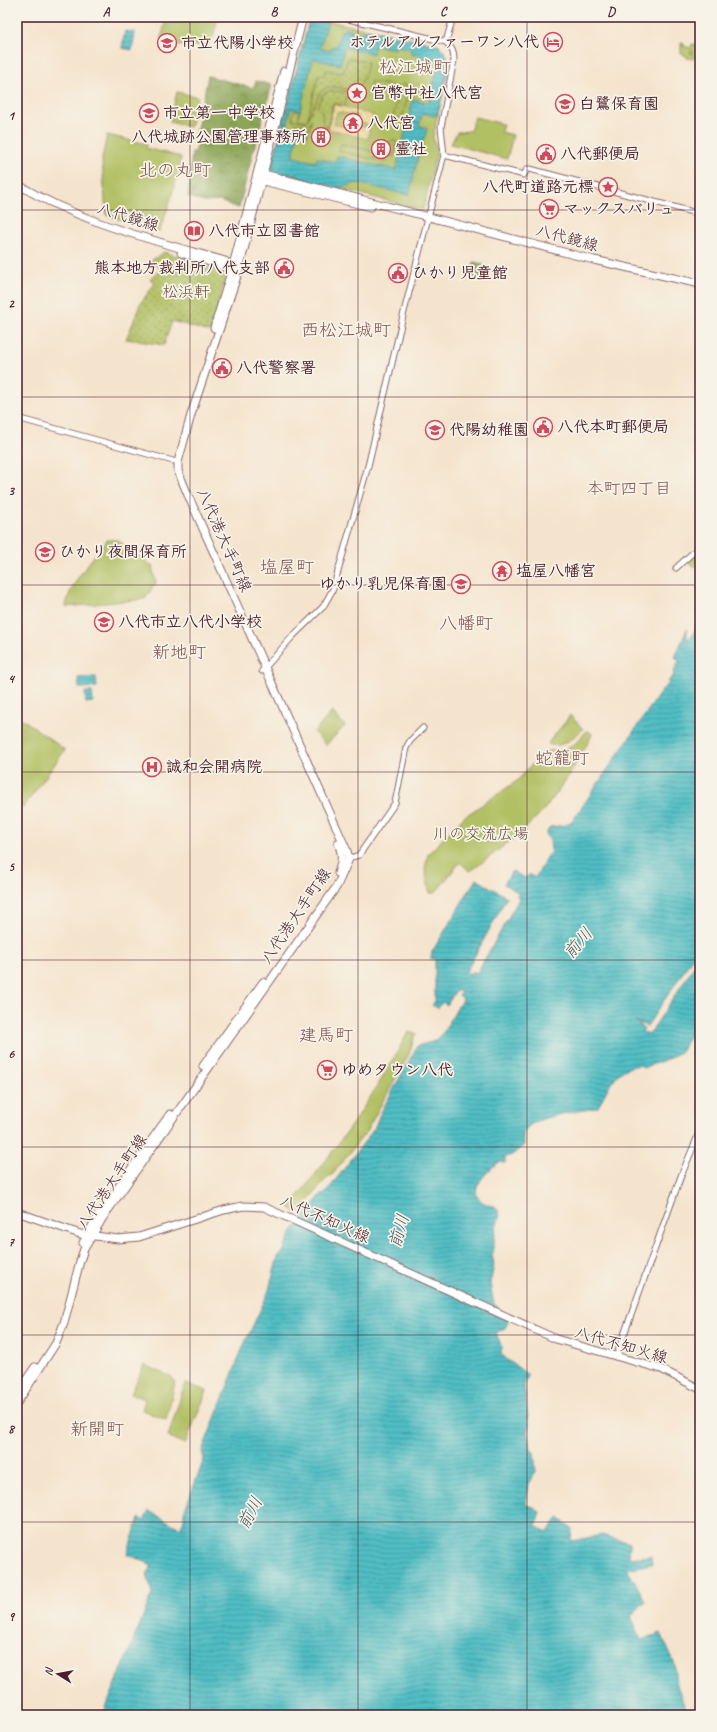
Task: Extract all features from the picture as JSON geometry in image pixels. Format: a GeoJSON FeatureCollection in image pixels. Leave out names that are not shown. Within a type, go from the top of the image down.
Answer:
{"type":"FeatureCollection","features":[{"type":"Feature","properties":{"kind":"main road"},"geometry":{"type":"LineString","coordinates":[[173,462],[235,271],[298,17]]}},
{"type":"Feature","properties":{"kind":"main road"},"geometry":{"type":"LineString","coordinates":[[259,177],[303,17]]}},
{"type":"Feature","properties":{"kind":"main road","name":"八代鏡線"},"geometry":{"type":"LineString","coordinates":[[259,177],[514,238],[594,260],[700,284]]}},
{"type":"Feature","properties":{"kind":"main road","name":"八代鏡線"},"geometry":{"type":"LineString","coordinates":[[17,184],[38,197],[83,218],[225,261],[235,271]]}},
{"type":"Feature","properties":{"kind":"main road","name":"八代鏡線"},"geometry":{"type":"LineString","coordinates":[[17,189],[36,200],[84,223],[235,271]]}},
{"type":"Feature","properties":{"kind":"main road","name":"八代港大手町線"},"geometry":{"type":"LineString","coordinates":[[235,271],[191,414],[178,462],[178,471],[263,669]]}},
{"type":"Feature","properties":{"kind":"main road","name":"八代港大手町線"},"geometry":{"type":"LineString","coordinates":[[17,1403],[56,1343],[64,1323],[80,1262],[97,1217],[253,995],[336,881],[346,860],[347,851],[174,473],[173,462]]}},
{"type":"Feature","properties":{"kind":"main road","name":"八代不知火線"},"geometry":{"type":"LineString","coordinates":[[17,1212],[89,1236],[118,1239],[139,1237],[224,1210],[243,1206],[264,1208],[278,1213],[541,1333],[568,1344],[661,1369],[700,1389]]}},
{"type":"Feature","properties":{"kind":"main road","name":"八代港大手町線"},"geometry":{"type":"LineString","coordinates":[[17,1394],[54,1336],[60,1322],[75,1260],[89,1236]]}},
{"type":"Feature","properties":{"kind":"street"},"geometry":{"type":"LineString","coordinates":[[263,669],[292,637],[323,607],[333,588],[368,466],[403,316],[444,154],[441,127],[454,55],[450,46],[446,42],[340,17]]}},
{"type":"Feature","properties":{"kind":"street"},"geometry":{"type":"LineString","coordinates":[[446,42],[453,17]]}},
{"type":"Feature","properties":{"kind":"street"},"geometry":{"type":"LineString","coordinates":[[444,154],[524,175],[527,168],[700,214]]}},
{"type":"Feature","properties":{"kind":"street"},"geometry":{"type":"LineString","coordinates":[[17,418],[173,462]]}},
{"type":"Feature","properties":{"kind":"street"},"geometry":{"type":"LineString","coordinates":[[676,568],[700,546]]}},
{"type":"Feature","properties":{"kind":"street"},"geometry":{"type":"LineString","coordinates":[[346,860],[359,855],[395,803],[406,748],[410,741],[423,728]]}},
{"type":"Feature","properties":{"kind":"street"},"geometry":{"type":"LineString","coordinates":[[616,1357],[681,1176],[700,1131]]}},
{"type":"Feature","properties":{"kind":"green space"},"geometry":{"type":"Polygon","coordinates":[[[167,17],[218,17],[213,38],[203,45],[168,46],[161,38],[167,17]]]}},
{"type":"Feature","properties":{"kind":"green space"},"geometry":{"type":"Polygon","coordinates":[[[310,17],[438,45],[446,54],[449,66],[433,137],[437,151],[423,210],[272,171],[271,168],[310,17]]]}},
{"type":"Feature","properties":{"kind":"green space"},"geometry":{"type":"Polygon","coordinates":[[[681,42],[684,43],[684,46],[691,48],[692,44],[700,45],[700,58],[687,58],[687,56],[681,54],[681,42]]]}},
{"type":"Feature","properties":{"kind":"green space"},"geometry":{"type":"Polygon","coordinates":[[[348,58],[368,62],[364,77],[359,86],[347,90],[333,87],[327,88],[320,93],[307,121],[318,76],[324,75],[326,70],[341,73],[344,72],[348,58]]]}},
{"type":"Feature","properties":{"kind":"green space"},"geometry":{"type":"Polygon","coordinates":[[[208,76],[253,88],[256,81],[272,85],[239,208],[219,201],[205,202],[188,197],[192,152],[195,152],[200,135],[196,134],[208,76]]]}},
{"type":"Feature","properties":{"kind":"green space"},"geometry":{"type":"Polygon","coordinates":[[[371,81],[392,86],[391,93],[369,89],[371,81]]]}},
{"type":"Feature","properties":{"kind":"green space"},"geometry":{"type":"Polygon","coordinates":[[[403,84],[410,87],[400,128],[394,126],[392,123],[400,87],[403,84]]]}},
{"type":"Feature","properties":{"kind":"green space"},"geometry":{"type":"Polygon","coordinates":[[[329,91],[348,92],[345,106],[333,103],[327,129],[323,123],[322,111],[317,107],[323,94],[329,91]]]}},
{"type":"Feature","properties":{"kind":"green space"},"geometry":{"type":"Polygon","coordinates":[[[177,92],[198,97],[190,127],[170,122],[177,92]]]}},
{"type":"Feature","properties":{"kind":"green space"},"geometry":{"type":"Polygon","coordinates":[[[294,110],[300,111],[298,119],[307,121],[292,120],[294,110]]]}},
{"type":"Feature","properties":{"kind":"green space"},"geometry":{"type":"Polygon","coordinates":[[[475,117],[503,124],[501,132],[513,135],[507,159],[451,144],[457,132],[470,131],[475,117]]]}},
{"type":"Feature","properties":{"kind":"green space"},"geometry":{"type":"Polygon","coordinates":[[[312,119],[309,130],[294,126],[295,124],[308,125],[312,119]]]}},
{"type":"Feature","properties":{"kind":"green space"},"geometry":{"type":"Polygon","coordinates":[[[107,135],[147,144],[146,148],[181,157],[172,195],[159,232],[106,215],[102,159],[107,135]]]}},
{"type":"Feature","properties":{"kind":"green space"},"geometry":{"type":"Polygon","coordinates":[[[392,140],[397,142],[394,156],[387,156],[385,162],[339,151],[341,144],[385,154],[387,153],[392,140]]]}},
{"type":"Feature","properties":{"kind":"green space","name":"松浜軒"},"geometry":{"type":"Polygon","coordinates":[[[164,252],[225,271],[226,278],[210,332],[172,321],[164,345],[126,339],[140,304],[155,283],[150,279],[161,269],[151,261],[164,252]]]}},
{"type":"Feature","properties":{"kind":"green space"},"geometry":{"type":"Polygon","coordinates":[[[474,262],[483,264],[480,278],[471,276],[474,262]]]}},
{"type":"Feature","properties":{"kind":"green space"},"geometry":{"type":"Polygon","coordinates":[[[107,540],[118,540],[152,566],[156,583],[145,599],[66,607],[71,590],[76,581],[107,540]]]}},
{"type":"Feature","properties":{"kind":"green space"},"geometry":{"type":"Polygon","coordinates":[[[700,549],[700,554],[695,567],[687,561],[700,549]]]}},
{"type":"Feature","properties":{"kind":"green space"},"geometry":{"type":"Polygon","coordinates":[[[332,712],[345,726],[326,745],[314,732],[332,712]]]}},
{"type":"Feature","properties":{"kind":"green space"},"geometry":{"type":"Polygon","coordinates":[[[17,715],[65,750],[23,808],[17,804],[17,715]]]}},
{"type":"Feature","properties":{"kind":"green space"},"geometry":{"type":"Polygon","coordinates":[[[570,715],[583,729],[563,744],[548,744],[565,723],[570,715]]]}},
{"type":"Feature","properties":{"kind":"green space","name":"川の交流広場"},"geometry":{"type":"Polygon","coordinates":[[[586,731],[592,734],[589,741],[560,789],[547,807],[516,836],[475,868],[469,871],[460,862],[435,893],[430,893],[425,869],[428,854],[464,817],[517,781],[542,753],[569,748],[586,731]]]}},
{"type":"Feature","properties":{"kind":"green space"},"geometry":{"type":"Polygon","coordinates":[[[408,1032],[417,1034],[415,1035],[409,1054],[366,1132],[333,1174],[324,1181],[298,1214],[289,1207],[338,1144],[368,1101],[408,1032]]]}},
{"type":"Feature","properties":{"kind":"green space"},"geometry":{"type":"Polygon","coordinates":[[[144,1365],[172,1377],[175,1382],[166,1420],[142,1410],[145,1399],[131,1394],[144,1365]]]}},
{"type":"Feature","properties":{"kind":"green space"},"geometry":{"type":"Polygon","coordinates":[[[185,1383],[207,1391],[185,1444],[168,1437],[185,1383]]]}},
{"type":"Feature","properties":{"kind":"sand"},"geometry":{"type":"Polygon","coordinates":[[[334,104],[373,115],[372,125],[370,125],[358,122],[358,116],[337,112],[334,124],[354,130],[358,126],[369,128],[370,126],[368,139],[328,129],[334,104]]]}},
{"type":"Feature","properties":{"kind":"water"},"geometry":{"type":"Polygon","coordinates":[[[310,17],[328,21],[320,48],[330,51],[332,47],[336,47],[341,31],[346,29],[361,33],[367,29],[438,45],[446,53],[449,66],[438,114],[434,116],[423,113],[419,125],[427,129],[423,139],[422,149],[420,149],[409,195],[357,183],[339,188],[298,178],[299,176],[272,171],[271,168],[281,131],[282,117],[285,115],[310,17]],[[375,45],[373,54],[345,47],[340,65],[313,59],[300,111],[291,108],[287,126],[308,131],[307,136],[298,134],[293,157],[316,162],[317,158],[335,162],[337,156],[396,170],[413,99],[429,103],[439,61],[411,54],[411,49],[397,46],[396,49],[375,45]]]}},
{"type":"Feature","properties":{"kind":"water"},"geometry":{"type":"Polygon","coordinates":[[[125,31],[135,33],[132,50],[122,48],[125,31]]]}},
{"type":"Feature","properties":{"kind":"water","name":"前川"},"geometry":{"type":"Polygon","coordinates":[[[700,619],[700,947],[647,1026],[635,1021],[644,1028],[642,1032],[649,1035],[700,957],[700,1020],[682,1051],[670,1058],[643,1068],[641,1065],[632,1067],[619,1074],[610,1085],[598,1107],[555,1116],[533,1123],[526,1129],[523,1137],[524,1145],[512,1155],[505,1157],[505,1163],[499,1162],[491,1168],[483,1177],[477,1187],[476,1192],[480,1200],[496,1207],[500,1215],[496,1228],[492,1254],[494,1265],[490,1284],[494,1304],[506,1314],[508,1322],[505,1328],[496,1333],[502,1347],[501,1353],[504,1357],[528,1375],[524,1386],[529,1424],[527,1432],[530,1446],[534,1453],[536,1472],[529,1484],[526,1505],[534,1507],[540,1512],[536,1526],[547,1533],[558,1518],[572,1528],[571,1541],[602,1535],[630,1543],[629,1558],[651,1556],[652,1564],[627,1569],[646,1601],[631,1616],[641,1640],[661,1633],[675,1665],[677,1685],[688,1715],[103,1715],[152,1594],[147,1573],[152,1565],[127,1554],[139,1518],[144,1521],[149,1511],[180,1528],[184,1520],[184,1512],[204,1459],[202,1451],[243,1347],[268,1293],[278,1257],[282,1254],[292,1232],[321,1195],[325,1194],[374,1129],[380,1114],[417,1046],[435,1041],[442,1035],[463,998],[459,995],[461,992],[456,990],[447,1005],[442,1002],[438,1008],[432,1005],[435,1001],[435,958],[431,959],[432,952],[476,879],[507,897],[466,972],[470,975],[472,971],[477,973],[519,899],[517,896],[519,893],[504,884],[512,871],[525,878],[530,874],[535,878],[551,851],[550,841],[546,834],[550,827],[566,825],[573,820],[662,690],[668,685],[669,680],[673,677],[679,661],[675,657],[687,629],[687,640],[692,636],[700,619]]]}},
{"type":"Feature","properties":{"kind":"water"},"geometry":{"type":"Polygon","coordinates":[[[96,677],[97,687],[79,688],[78,678],[96,677]]]}},
{"type":"Feature","properties":{"kind":"water"},"geometry":{"type":"Polygon","coordinates":[[[85,692],[92,692],[93,702],[86,703],[85,692]]]}},
{"type":"Feature","properties":{"kind":"place","name":"ホテルアルファーワン八代"},"geometry":{"type":"Point","coordinates":[553,42]}},
{"type":"Feature","properties":{"kind":"place","name":"市立代陽小学校"},"geometry":{"type":"Point","coordinates":[167,43]}},
{"type":"Feature","properties":{"kind":"place","name":"官幣中社八代宮"},"geometry":{"type":"Point","coordinates":[357,93]}},
{"type":"Feature","properties":{"kind":"place","name":"白鷺保育園"},"geometry":{"type":"Point","coordinates":[565,104]}},
{"type":"Feature","properties":{"kind":"place","name":"市立第一中学校"},"geometry":{"type":"Point","coordinates":[149,113]}},
{"type":"Feature","properties":{"kind":"place","name":"八代宮"},"geometry":{"type":"Point","coordinates":[353,123]}},
{"type":"Feature","properties":{"kind":"place","name":"八代城跡公園管理事務所"},"geometry":{"type":"Point","coordinates":[321,137]}},
{"type":"Feature","properties":{"kind":"place","name":"霊社"},"geometry":{"type":"Point","coordinates":[381,149]}},
{"type":"Feature","properties":{"kind":"place","name":"八代郵便局"},"geometry":{"type":"Point","coordinates":[546,154]}},
{"type":"Feature","properties":{"kind":"place","name":"八代町道路元標"},"geometry":{"type":"Point","coordinates":[608,187]}},
{"type":"Feature","properties":{"kind":"place","name":"マックスバリュ"},"geometry":{"type":"Point","coordinates":[549,209]}},
{"type":"Feature","properties":{"kind":"place","name":"八代市立図書館"},"geometry":{"type":"Point","coordinates":[194,231]}},
{"type":"Feature","properties":{"kind":"place","name":"熊本地方裁判所八代支部"},"geometry":{"type":"Point","coordinates":[284,268]}},
{"type":"Feature","properties":{"kind":"place","name":"ひかり児童館"},"geometry":{"type":"Point","coordinates":[398,273]}},
{"type":"Feature","properties":{"kind":"place","name":"八代警察署"},"geometry":{"type":"Point","coordinates":[222,368]}},
{"type":"Feature","properties":{"kind":"place","name":"八代本町郵便局"},"geometry":{"type":"Point","coordinates":[543,427]}},
{"type":"Feature","properties":{"kind":"place","name":"代陽幼稚園"},"geometry":{"type":"Point","coordinates":[435,430]}},
{"type":"Feature","properties":{"kind":"place","name":"ひかり夜間保育所"},"geometry":{"type":"Point","coordinates":[45,552]}},
{"type":"Feature","properties":{"kind":"place","name":"塩屋八幡宮"},"geometry":{"type":"Point","coordinates":[502,571]}},
{"type":"Feature","properties":{"kind":"place","name":"ゆかり乳児保育園"},"geometry":{"type":"Point","coordinates":[461,584]}},
{"type":"Feature","properties":{"kind":"place","name":"八代市立八代小学校"},"geometry":{"type":"Point","coordinates":[104,622]}},
{"type":"Feature","properties":{"kind":"place","name":"誠和会開病院"},"geometry":{"type":"Point","coordinates":[152,767]}},
{"type":"Feature","properties":{"kind":"place","name":"ゆめタウン八代"},"geometry":{"type":"Point","coordinates":[327,1070]}},
{"type":"Feature","properties":{"kind":"district","name":"松江城町"},"geometry":{"type":"Point","coordinates":[415,67]}},
{"type":"Feature","properties":{"kind":"district","name":"北の丸町"},"geometry":{"type":"Point","coordinates":[175,170]}},
{"type":"Feature","properties":{"kind":"district","name":"西松江城町"},"geometry":{"type":"Point","coordinates":[346,330]}},
{"type":"Feature","properties":{"kind":"district","name":"本町四丁目"},"geometry":{"type":"Point","coordinates":[629,488]}},
{"type":"Feature","properties":{"kind":"district","name":"塩屋町"},"geometry":{"type":"Point","coordinates":[287,567]}},
{"type":"Feature","properties":{"kind":"district","name":"八幡町"},"geometry":{"type":"Point","coordinates":[466,623]}},
{"type":"Feature","properties":{"kind":"district","name":"新地町"},"geometry":{"type":"Point","coordinates":[179,652]}},
{"type":"Feature","properties":{"kind":"district","name":"蛇籠町"},"geometry":{"type":"Point","coordinates":[562,758]}},
{"type":"Feature","properties":{"kind":"district","name":"建馬町"},"geometry":{"type":"Point","coordinates":[326,1035]}},
{"type":"Feature","properties":{"kind":"district","name":"新開町"},"geometry":{"type":"Point","coordinates":[97,1429]}}]}
